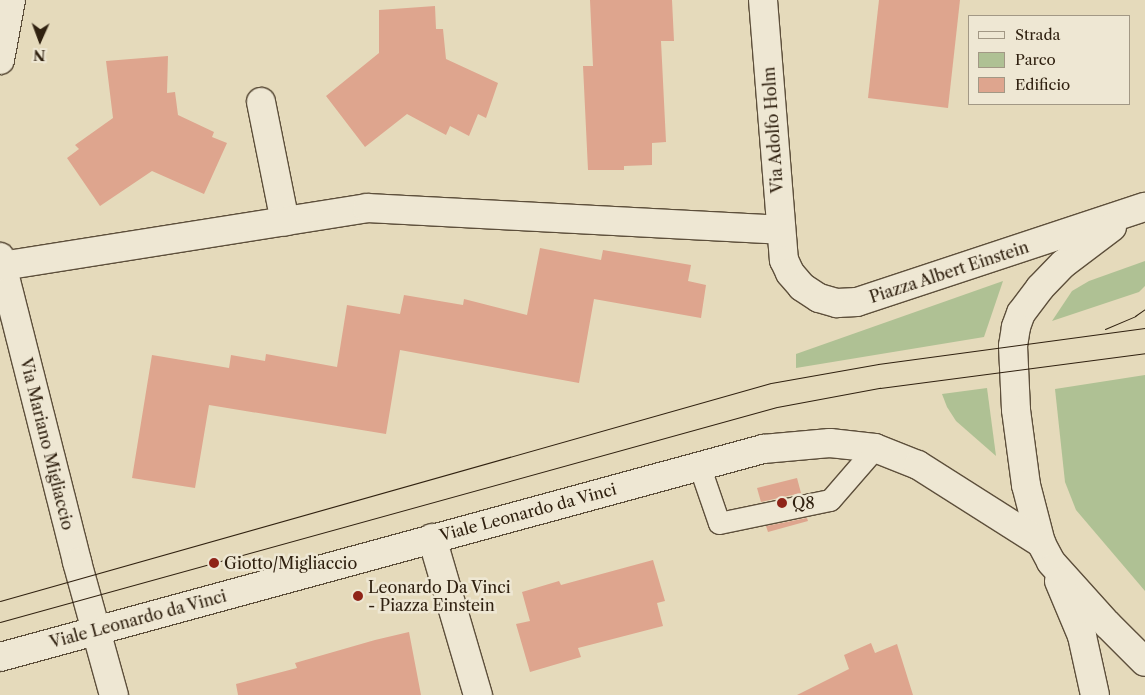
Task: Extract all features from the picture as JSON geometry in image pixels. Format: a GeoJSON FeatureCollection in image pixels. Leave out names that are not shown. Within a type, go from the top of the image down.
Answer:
{"type":"FeatureCollection","features":[{"type":"Feature","properties":{"kind":"street"},"geometry":{"type":"LineString","coordinates":[[0,60],[11,0]]}},
{"type":"Feature","properties":{"kind":"street","name":"Via Adolfo Holm"},"geometry":{"type":"LineString","coordinates":[[763,0],[780,230],[784,260]]}},
{"type":"Feature","properties":{"kind":"street"},"geometry":{"type":"LineString","coordinates":[[261,102],[285,222]]}},
{"type":"Feature","properties":{"kind":"street"},"geometry":{"type":"LineString","coordinates":[[1,261],[285,222],[367,208],[780,230]]}},
{"type":"Feature","properties":{"kind":"street","name":"Piazza Albert Einstein"},"geometry":{"type":"LineString","coordinates":[[784,260],[790,273],[802,287],[819,298],[837,303],[858,302],[1137,210]]}},
{"type":"Feature","properties":{"kind":"street","name":"Piazza Albert Einstein"},"geometry":{"type":"LineString","coordinates":[[1137,210],[1058,270],[1026,307],[1016,327],[1013,346],[1020,445],[1026,485],[1046,552],[1108,625],[1145,662]]}},
{"type":"Feature","properties":{"kind":"street","name":"Via Mariano Migliaccio"},"geometry":{"type":"LineString","coordinates":[[1,261],[114,695]]}},
{"type":"Feature","properties":{"kind":"street","name":"Viale Leonardo da Vinci"},"geometry":{"type":"LineString","coordinates":[[0,657],[699,465],[763,449],[830,442],[875,448],[918,465],[1046,552]]}},
{"type":"Feature","properties":{"kind":"street"},"geometry":{"type":"LineString","coordinates":[[432,538],[478,695]]}},
{"type":"Feature","properties":{"kind":"street"},"geometry":{"type":"LineString","coordinates":[[1046,552],[1082,636],[1096,695]]}},
{"type":"Feature","properties":{"kind":"lane"},"geometry":{"type":"LineString","coordinates":[[699,465],[719,523],[830,500],[875,448]]}},
{"type":"Feature","properties":{"kind":"green space"},"geometry":{"type":"Polygon","coordinates":[[[1145,261],[1145,286],[1139,292],[1052,321],[1072,291],[1089,281],[1145,261]]]}},
{"type":"Feature","properties":{"kind":"green space"},"geometry":{"type":"Polygon","coordinates":[[[1003,281],[984,337],[796,368],[796,354],[1003,281]]]}},
{"type":"Feature","properties":{"kind":"green space"},"geometry":{"type":"Polygon","coordinates":[[[1145,375],[1145,591],[1076,510],[1065,482],[1055,389],[1145,375]]]}},
{"type":"Feature","properties":{"kind":"green space"},"geometry":{"type":"Polygon","coordinates":[[[987,388],[996,456],[956,421],[947,407],[942,394],[987,388]]]}},
{"type":"Feature","properties":{"kind":"building"},"geometry":{"type":"Polygon","coordinates":[[[590,0],[672,0],[674,41],[661,41],[666,142],[652,143],[652,165],[624,166],[624,170],[588,170],[583,66],[593,66],[590,0]]]}},
{"type":"Feature","properties":{"kind":"building"},"geometry":{"type":"Polygon","coordinates":[[[879,0],[960,0],[948,108],[868,98],[879,0]]]}},
{"type":"Feature","properties":{"kind":"building"},"geometry":{"type":"Polygon","coordinates":[[[435,6],[436,29],[443,29],[446,59],[498,83],[486,118],[478,114],[469,136],[450,126],[446,135],[407,114],[365,147],[326,96],[379,53],[379,10],[435,6]]]}},
{"type":"Feature","properties":{"kind":"building"},"geometry":{"type":"Polygon","coordinates":[[[168,56],[167,93],[175,92],[178,115],[214,132],[212,137],[227,143],[204,194],[152,171],[100,206],[67,158],[79,149],[75,145],[113,118],[106,61],[168,56]]]}},
{"type":"Feature","properties":{"kind":"building"},"geometry":{"type":"Polygon","coordinates":[[[540,248],[601,260],[603,250],[691,265],[688,281],[706,285],[701,318],[594,299],[579,383],[400,350],[386,434],[209,405],[195,488],[132,478],[152,355],[229,368],[231,355],[265,361],[266,354],[337,367],[347,305],[400,314],[404,295],[463,305],[464,299],[527,315],[540,248]]]}},
{"type":"Feature","properties":{"kind":"building"},"geometry":{"type":"Polygon","coordinates":[[[797,478],[801,493],[761,502],[757,488],[797,478]]]}},
{"type":"Feature","properties":{"kind":"building"},"geometry":{"type":"Polygon","coordinates":[[[807,518],[808,521],[768,532],[766,526],[807,518]]]}},
{"type":"Feature","properties":{"kind":"building"},"geometry":{"type":"Polygon","coordinates":[[[653,560],[665,601],[657,603],[663,626],[578,648],[581,657],[530,672],[516,624],[530,621],[522,592],[559,581],[561,585],[653,560]]]}},
{"type":"Feature","properties":{"kind":"building"},"geometry":{"type":"Polygon","coordinates":[[[409,632],[421,695],[238,695],[236,684],[297,668],[295,663],[409,632]]]}},
{"type":"Feature","properties":{"kind":"building"},"geometry":{"type":"Polygon","coordinates":[[[871,643],[875,653],[897,644],[913,695],[797,695],[849,669],[844,655],[871,643]]]}},
{"type":"Feature","properties":{"kind":"tram line"},"geometry":{"type":"LineString","coordinates":[[1105,329],[1135,316],[1145,309]]}},
{"type":"Feature","properties":{"kind":"tram line"},"geometry":{"type":"LineString","coordinates":[[0,601],[771,383],[878,364],[1145,328]]}},
{"type":"Feature","properties":{"kind":"tram line"},"geometry":{"type":"LineString","coordinates":[[0,622],[777,407],[880,388],[1145,353]]}},
{"type":"Feature","properties":{"kind":"place","name":"Q8"},"geometry":{"type":"Point","coordinates":[782,503]}},
{"type":"Feature","properties":{"kind":"place","name":"Giotto/Migliaccio"},"geometry":{"type":"Point","coordinates":[214,563]}},
{"type":"Feature","properties":{"kind":"place","name":"Leonardo Da Vinci - Piazza Einstein"},"geometry":{"type":"Point","coordinates":[358,596]}}]}
